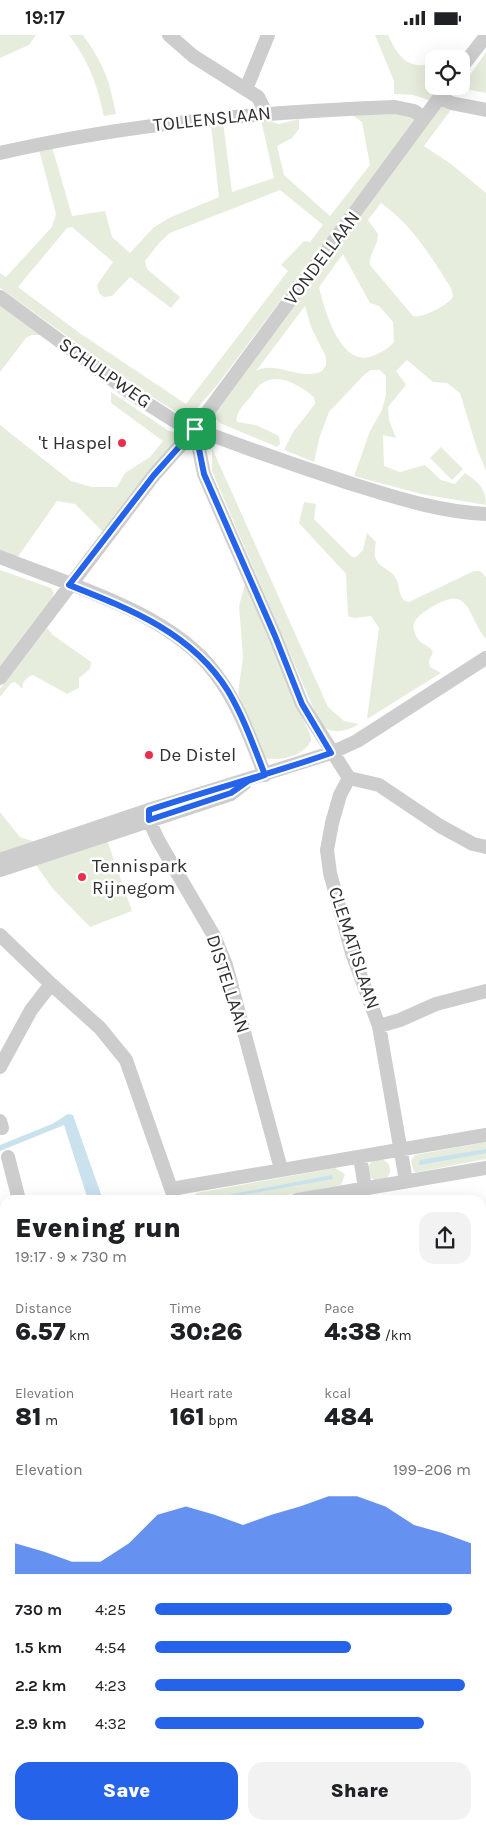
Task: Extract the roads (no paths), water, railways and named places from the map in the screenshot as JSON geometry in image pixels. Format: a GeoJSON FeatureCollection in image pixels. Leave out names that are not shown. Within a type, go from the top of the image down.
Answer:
{"type":"FeatureCollection","features":[{"type":"Feature","properties":{"kind":"street"},"geometry":{"type":"LineString","coordinates":[[169,35],[194,56],[258,97],[266,113]]}},
{"type":"Feature","properties":{"kind":"street"},"geometry":{"type":"LineString","coordinates":[[246,89],[268,35]]}},
{"type":"Feature","properties":{"kind":"street"},"geometry":{"type":"LineString","coordinates":[[470,56],[486,36]]}},
{"type":"Feature","properties":{"kind":"street","name":"VONDELLAAN"},"geometry":{"type":"LineString","coordinates":[[0,678],[154,475],[195,429],[441,95]]}},
{"type":"Feature","properties":{"kind":"street"},"geometry":{"type":"LineString","coordinates":[[445,95],[451,103],[486,110]]}},
{"type":"Feature","properties":{"kind":"street","name":"TOLLENSLAAN"},"geometry":{"type":"LineString","coordinates":[[0,153],[94,134],[266,113],[396,107],[414,111],[424,118]]}},
{"type":"Feature","properties":{"kind":"street","name":"SCHULPWEG"},"geometry":{"type":"LineString","coordinates":[[0,297],[132,394],[186,428],[195,429],[254,452],[409,502],[486,514]]}},
{"type":"Feature","properties":{"kind":"street"},"geometry":{"type":"LineString","coordinates":[[195,429],[204,474],[275,636],[302,704],[331,753],[349,778],[379,785],[440,826],[473,844],[486,847]]}},
{"type":"Feature","properties":{"kind":"street"},"geometry":{"type":"LineString","coordinates":[[0,557],[126,607],[168,630],[202,657],[232,699],[250,736],[265,775]]}},
{"type":"Feature","properties":{"kind":"street"},"geometry":{"type":"LineString","coordinates":[[0,860],[149,815],[231,793],[248,781],[331,753],[357,741],[486,658]]}},
{"type":"Feature","properties":{"kind":"street","name":"CLEMATISLAAN"},"geometry":{"type":"LineString","coordinates":[[349,778],[340,795],[332,823],[327,850],[330,873],[352,953],[379,1025],[406,1181]]}},
{"type":"Feature","properties":{"kind":"street"},"geometry":{"type":"LineString","coordinates":[[0,870],[149,815]]}},
{"type":"Feature","properties":{"kind":"street","name":"DISTELLAAN"},"geometry":{"type":"LineString","coordinates":[[149,815],[158,840],[214,936],[226,965],[281,1169]]}},
{"type":"Feature","properties":{"kind":"street"},"geometry":{"type":"LineString","coordinates":[[0,935],[100,1028],[126,1060],[173,1195],[281,1169],[486,1135]]}},
{"type":"Feature","properties":{"kind":"street"},"geometry":{"type":"LineString","coordinates":[[0,1067],[2,1060],[31,1010],[51,984]]}},
{"type":"Feature","properties":{"kind":"street"},"geometry":{"type":"LineString","coordinates":[[379,1025],[400,1020],[436,1004],[486,991]]}},
{"type":"Feature","properties":{"kind":"street"},"geometry":{"type":"LineString","coordinates":[[8,1157],[18,1195]]}},
{"type":"Feature","properties":{"kind":"street"},"geometry":{"type":"LineString","coordinates":[[360,1157],[366,1194],[406,1181],[486,1168]]}},
{"type":"Feature","properties":{"kind":"water"},"geometry":{"type":"Polygon","coordinates":[[[68,1114],[73,1115],[101,1195],[86,1195],[64,1125],[0,1151],[0,1145],[52,1124],[68,1114]]]}},
{"type":"Feature","properties":{"kind":"water"},"geometry":{"type":"Polygon","coordinates":[[[486,1149],[486,1153],[420,1165],[419,1163],[420,1160],[486,1149]]]}},
{"type":"Feature","properties":{"kind":"water"},"geometry":{"type":"Polygon","coordinates":[[[332,1175],[333,1179],[242,1195],[228,1195],[332,1175]]]}},
{"type":"Feature","properties":{"kind":"place","name":"'t Haspel"},"geometry":{"type":"Point","coordinates":[122,443]}},
{"type":"Feature","properties":{"kind":"place","name":"De Distel"},"geometry":{"type":"Point","coordinates":[149,755]}},
{"type":"Feature","properties":{"kind":"place","name":"Tennispark Rijnegom"},"geometry":{"type":"Point","coordinates":[82,877]}}]}
